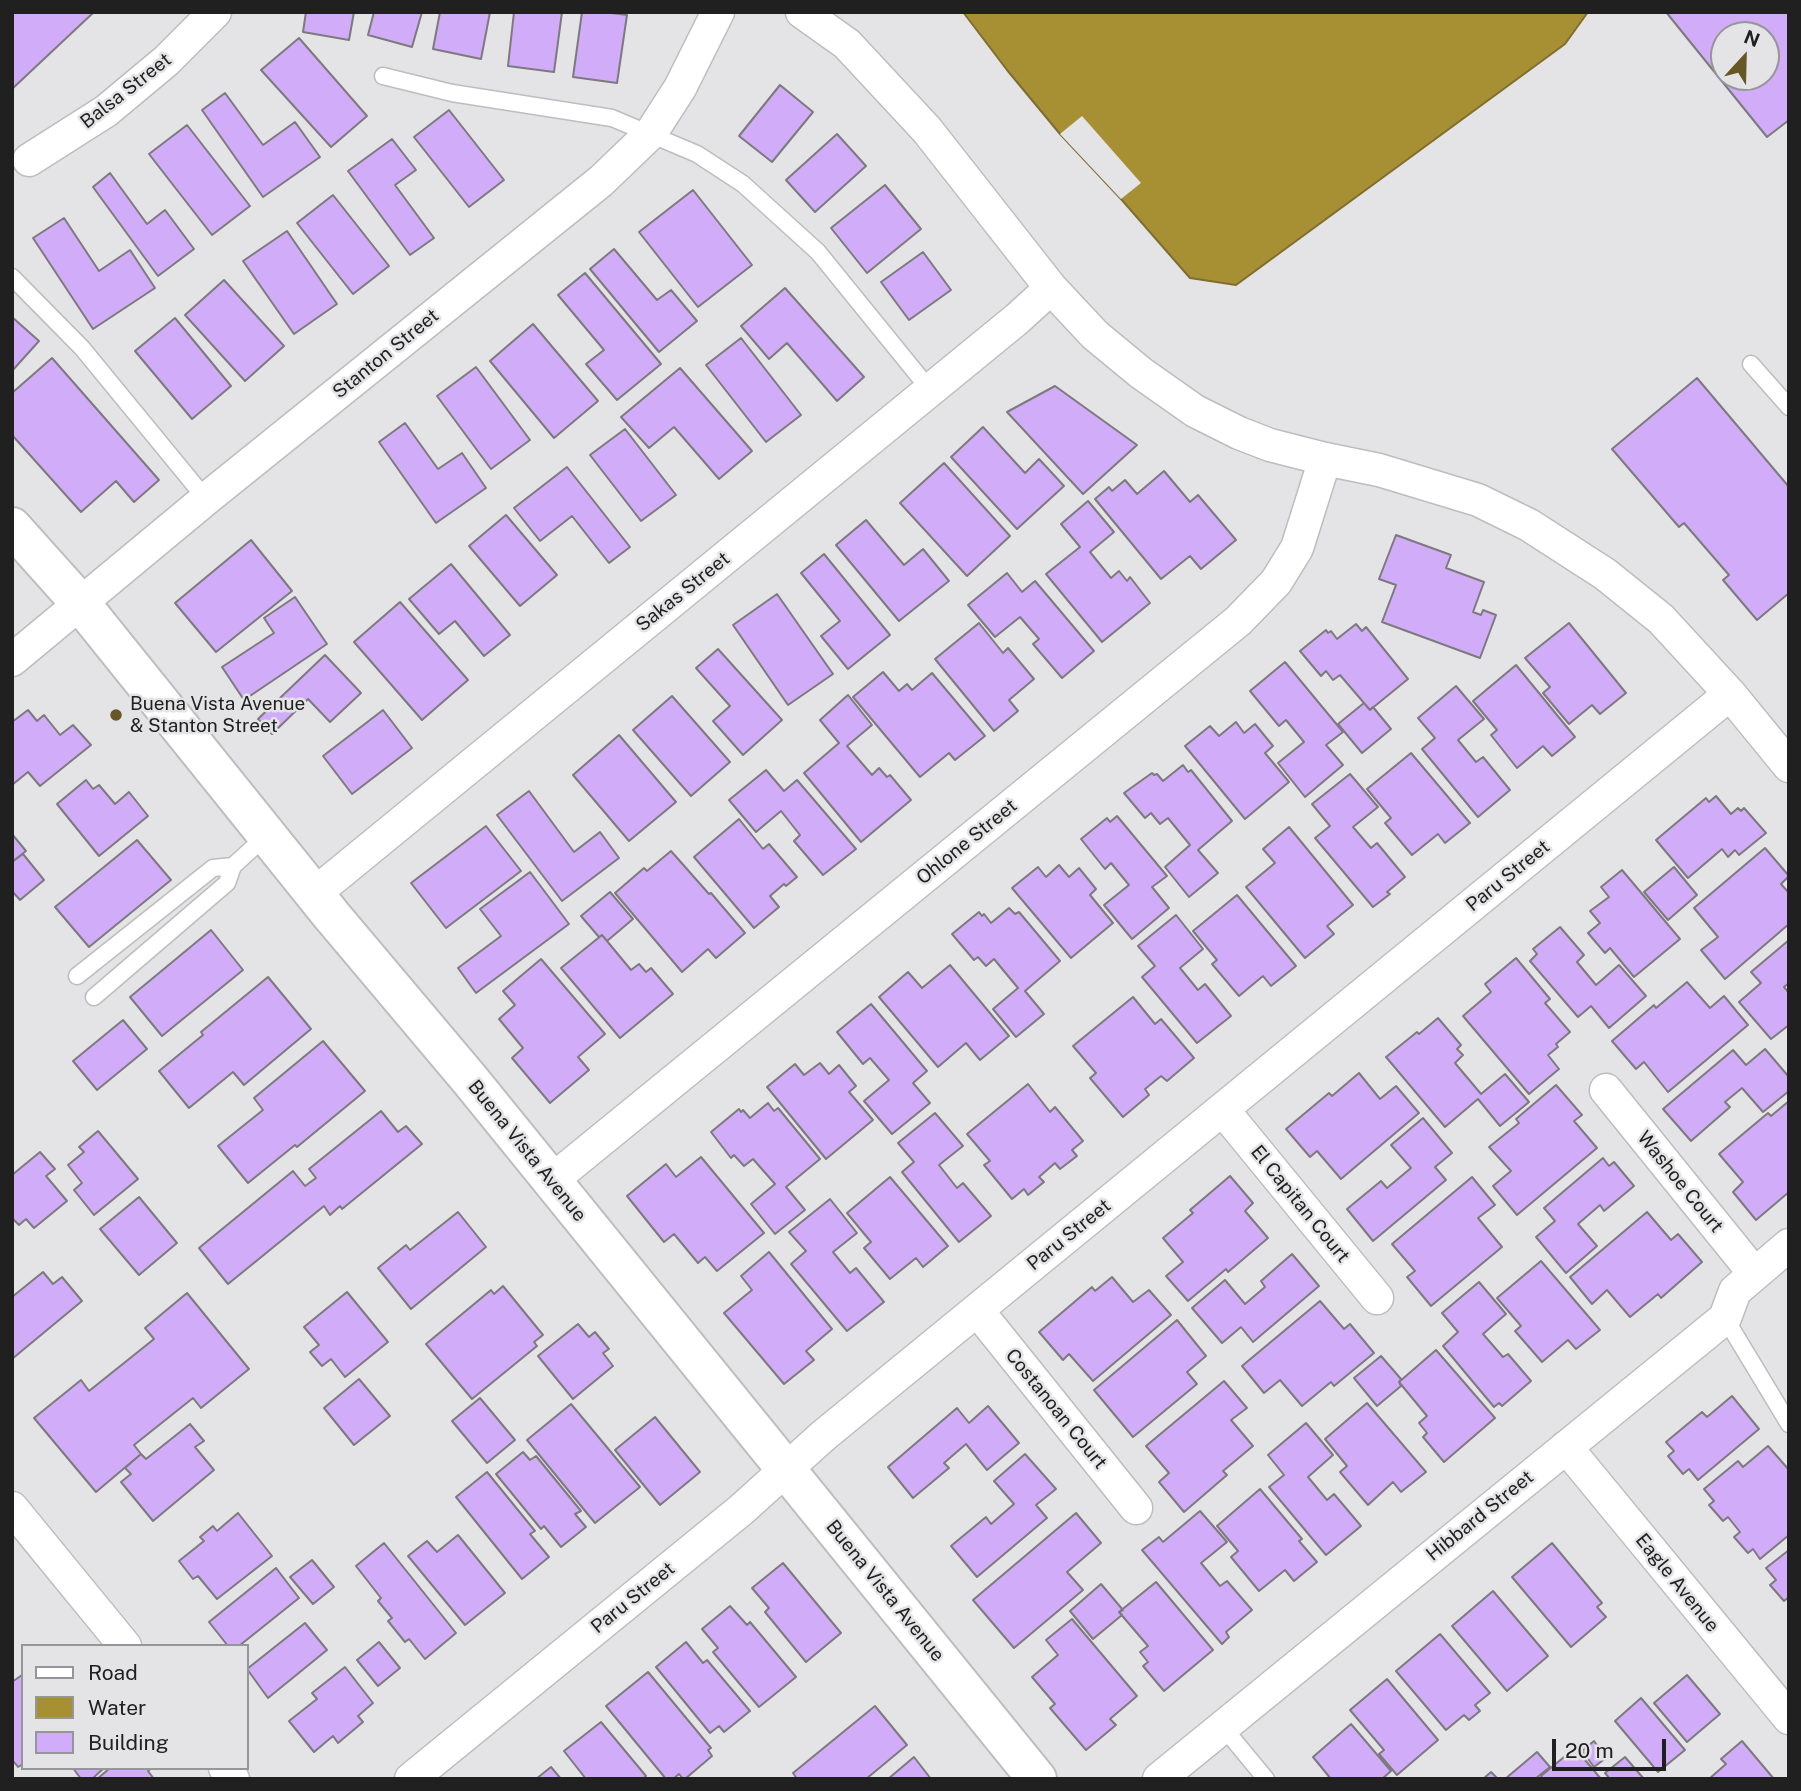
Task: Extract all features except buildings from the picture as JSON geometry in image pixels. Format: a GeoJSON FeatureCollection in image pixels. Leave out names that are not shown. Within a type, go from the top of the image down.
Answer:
{"type":"FeatureCollection","features":[{"type":"Feature","properties":{"kind":"street","name":"Stanton Street"},"geometry":{"type":"LineString","coordinates":[[12,660],[206,499],[600,181],[651,134],[680,88],[719,12]]}},
{"type":"Feature","properties":{"kind":"street"},"geometry":{"type":"LineString","coordinates":[[802,12],[847,44],[928,130],[1051,288],[1096,335],[1141,373],[1195,411],[1239,433],[1270,445],[1379,470],[1478,500],[1529,525],[1605,574],[1661,619],[1730,694],[1789,766]]}},
{"type":"Feature","properties":{"kind":"street","name":"Balsa Street"},"geometry":{"type":"LineString","coordinates":[[29,160],[106,111],[166,61],[204,16]]}},
{"type":"Feature","properties":{"kind":"street","name":"Sakas Street"},"geometry":{"type":"LineString","coordinates":[[314,894],[1017,319],[1051,288]]}},
{"type":"Feature","properties":{"kind":"street","name":"Ohlone Street"},"geometry":{"type":"LineString","coordinates":[[551,1181],[1238,621],[1276,582],[1297,548],[1325,459]]}},
{"type":"Feature","properties":{"kind":"street","name":"Buena Vista Avenue"},"geometry":{"type":"LineString","coordinates":[[12,527],[81,604],[314,894],[471,1081],[1037,1779]]}},
{"type":"Feature","properties":{"kind":"street","name":"Paru Street"},"geometry":{"type":"LineString","coordinates":[[411,1779],[741,1510],[823,1436],[1730,694]]}},
{"type":"Feature","properties":{"kind":"street","name":"Washoe Court"},"geometry":{"type":"LineString","coordinates":[[1606,1090],[1754,1273]]}},
{"type":"Feature","properties":{"kind":"street","name":"El Capitan Court"},"geometry":{"type":"LineString","coordinates":[[1223,1110],[1377,1298]]}},
{"type":"Feature","properties":{"kind":"street","name":"Hibbard Street"},"geometry":{"type":"LineString","coordinates":[[1159,1779],[1725,1318],[1735,1290],[1789,1245]]}},
{"type":"Feature","properties":{"kind":"street","name":"Costanoan Court"},"geometry":{"type":"LineString","coordinates":[[977,1310],[1136,1508]]}},
{"type":"Feature","properties":{"kind":"street","name":"Eagle Avenue"},"geometry":{"type":"LineString","coordinates":[[1566,1447],[1789,1718]]}},
{"type":"Feature","properties":{"kind":"street"},"geometry":{"type":"LineString","coordinates":[[12,1508],[123,1644]]}},
{"type":"Feature","properties":{"kind":"lane"},"geometry":{"type":"LineString","coordinates":[[383,76],[452,93],[611,118],[697,154],[743,184],[818,252],[930,390]]}},
{"type":"Feature","properties":{"kind":"lane"},"geometry":{"type":"LineString","coordinates":[[12,278],[82,348],[206,499]]}},
{"type":"Feature","properties":{"kind":"lane"},"geometry":{"type":"LineString","coordinates":[[1751,364],[1789,407]]}},
{"type":"Feature","properties":{"kind":"lane"},"geometry":{"type":"LineString","coordinates":[[94,997],[227,883],[233,866],[267,835]]}},
{"type":"Feature","properties":{"kind":"lane"},"geometry":{"type":"LineString","coordinates":[[77,976],[214,868],[233,866]]}},
{"type":"Feature","properties":{"kind":"lane"},"geometry":{"type":"LineString","coordinates":[[1725,1318],[1789,1424]]}},
{"type":"Feature","properties":{"kind":"lane"},"geometry":{"type":"LineString","coordinates":[[1223,1727],[1266,1779]]}},
{"type":"Feature","properties":{"kind":"water"},"geometry":{"type":"Polygon","coordinates":[[[963,12],[1588,12],[1565,44],[1236,285],[1190,278],[1060,134],[963,12]]]}},
{"type":"Feature","properties":{"kind":"pier"},"geometry":{"type":"Polygon","coordinates":[[[1082,116],[1141,183],[1121,199],[1060,134],[1082,116]]]}},
{"type":"Feature","properties":{"kind":"place","name":"Buena Vista Avenue & Stanton Street"},"geometry":{"type":"Point","coordinates":[116,715]}}]}
